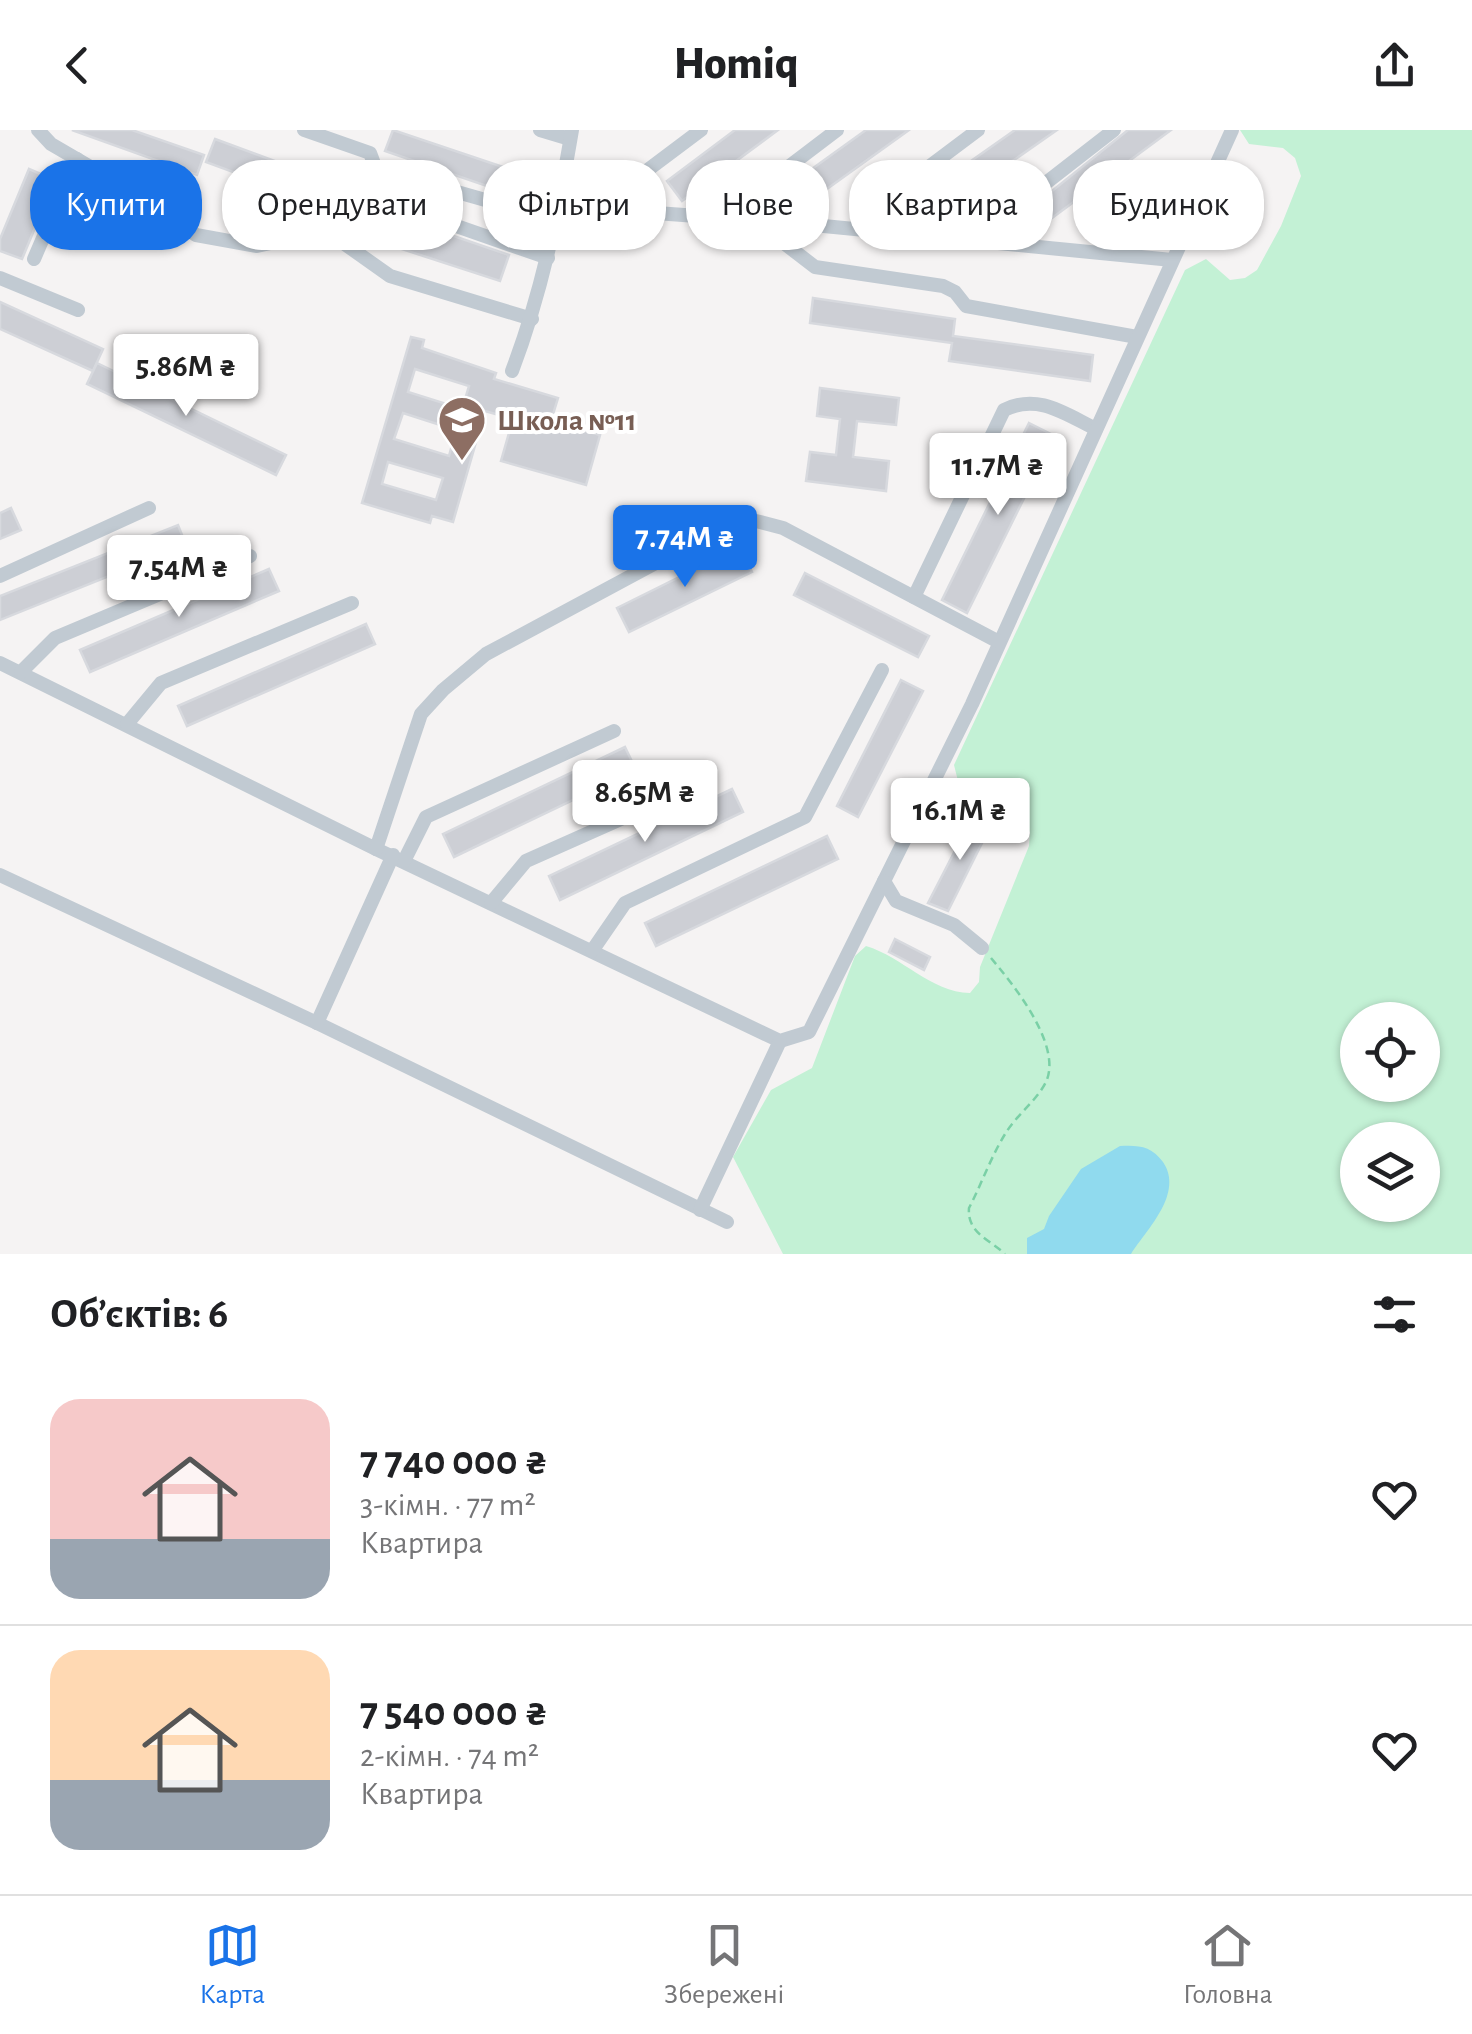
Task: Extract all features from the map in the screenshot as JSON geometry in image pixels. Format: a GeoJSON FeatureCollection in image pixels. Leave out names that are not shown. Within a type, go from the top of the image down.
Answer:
{"type":"FeatureCollection","features":[{"type":"Feature","properties":{"kind":"street"},"geometry":{"type":"LineString","coordinates":[[38,130],[50,144],[147,200],[196,236],[222,240]]}},
{"type":"Feature","properties":{"kind":"street"},"geometry":{"type":"LineString","coordinates":[[304,130],[370,153],[376,169],[483,195]]}},
{"type":"Feature","properties":{"kind":"street"},"geometry":{"type":"LineString","coordinates":[[540,130],[571,135],[567,160]]}},
{"type":"Feature","properties":{"kind":"street"},"geometry":{"type":"LineString","coordinates":[[661,160],[701,130]]}},
{"type":"Feature","properties":{"kind":"street"},"geometry":{"type":"LineString","coordinates":[[797,160],[836,130]]}},
{"type":"Feature","properties":{"kind":"street"},"geometry":{"type":"LineString","coordinates":[[938,160],[978,130]]}},
{"type":"Feature","properties":{"kind":"street"},"geometry":{"type":"LineString","coordinates":[[1053,177],[1114,130]]}},
{"type":"Feature","properties":{"kind":"street"},"geometry":{"type":"LineString","coordinates":[[0,662],[780,1041],[809,1032],[1000,642],[1232,130]]}},
{"type":"Feature","properties":{"kind":"street"},"geometry":{"type":"LineString","coordinates":[[34,259],[77,159]]}},
{"type":"Feature","properties":{"kind":"street"},"geometry":{"type":"LineString","coordinates":[[532,319],[390,276],[342,242],[338,232],[354,195],[362,193],[548,258]]}},
{"type":"Feature","properties":{"kind":"street"},"geometry":{"type":"LineString","coordinates":[[1053,248],[1172,260]]}},
{"type":"Feature","properties":{"kind":"street"},"geometry":{"type":"LineString","coordinates":[[512,371],[532,319],[550,250]]}},
{"type":"Feature","properties":{"kind":"street"},"geometry":{"type":"LineString","coordinates":[[793,250],[815,267],[943,286],[955,292],[966,306],[1137,337]]}},
{"type":"Feature","properties":{"kind":"street"},"geometry":{"type":"LineString","coordinates":[[0,278],[78,310]]}},
{"type":"Feature","properties":{"kind":"street"},"geometry":{"type":"LineString","coordinates":[[914,597],[1004,410],[1025,402],[1043,403],[1096,428]]}},
{"type":"Feature","properties":{"kind":"street"},"geometry":{"type":"LineString","coordinates":[[0,576],[148,508]]}},
{"type":"Feature","properties":{"kind":"street"},"geometry":{"type":"LineString","coordinates":[[376,848],[421,714],[443,690],[486,654],[728,524],[756,521],[783,528],[1000,642]]}},
{"type":"Feature","properties":{"kind":"street"},"geometry":{"type":"LineString","coordinates":[[21,672],[55,638],[250,556]]}},
{"type":"Feature","properties":{"kind":"street"},"geometry":{"type":"LineString","coordinates":[[127,724],[161,684],[352,604]]}},
{"type":"Feature","properties":{"kind":"street"},"geometry":{"type":"LineString","coordinates":[[592,951],[625,904],[805,817],[882,670]]}},
{"type":"Feature","properties":{"kind":"street"},"geometry":{"type":"LineString","coordinates":[[317,1022],[398,858],[426,817],[614,732]]}},
{"type":"Feature","properties":{"kind":"street"},"geometry":{"type":"LineString","coordinates":[[491,902],[526,861],[706,780]]}},
{"type":"Feature","properties":{"kind":"street"},"geometry":{"type":"LineString","coordinates":[[0,875],[317,1022],[727,1222]]}},
{"type":"Feature","properties":{"kind":"street"},"geometry":{"type":"LineString","coordinates":[[884,881],[896,901],[954,925],[982,948]]}},
{"type":"Feature","properties":{"kind":"street"},"geometry":{"type":"LineString","coordinates":[[700,1210],[780,1041]]}},
{"type":"Feature","properties":{"kind":"path"},"geometry":{"type":"LineString","coordinates":[[982,948],[1019,991],[1037,1024],[1048,1063],[1048,1080],[1008,1130],[970,1208],[968,1221],[972,1228],[1005,1254]]}},
{"type":"Feature","properties":{"kind":"green space"},"geometry":{"type":"Polygon","coordinates":[[[1240,130],[1472,130],[1472,1254],[783,1254],[733,1157],[771,1090],[812,1068],[855,956],[866,946],[942,987],[970,993],[979,982],[980,967],[1029,846],[1030,832],[958,781],[954,765],[1185,270],[1206,259],[1230,280],[1245,278],[1257,270],[1281,226],[1301,176],[1295,158],[1283,148],[1249,144],[1240,130]]]}},
{"type":"Feature","properties":{"kind":"water"},"geometry":{"type":"Polygon","coordinates":[[[1120,1146],[1149,1150],[1163,1162],[1168,1174],[1167,1198],[1131,1254],[1027,1254],[1027,1238],[1044,1229],[1081,1169],[1120,1146]]]}},
{"type":"Feature","properties":{"kind":"building"},"geometry":{"type":"Polygon","coordinates":[[[72,130],[132,130],[204,155],[202,161],[155,160],[72,130]]]}},
{"type":"Feature","properties":{"kind":"building"},"geometry":{"type":"Polygon","coordinates":[[[393,130],[483,160],[483,185],[463,178],[463,160],[411,160],[385,151],[393,130]]]}},
{"type":"Feature","properties":{"kind":"building"},"geometry":{"type":"Polygon","coordinates":[[[735,130],[778,130],[737,160],[695,160],[735,130]]]}},
{"type":"Feature","properties":{"kind":"building"},"geometry":{"type":"Polygon","coordinates":[[[866,130],[909,130],[867,160],[849,160],[849,173],[829,187],[829,160],[824,160],[866,130]]]}},
{"type":"Feature","properties":{"kind":"building"},"geometry":{"type":"Polygon","coordinates":[[[1015,130],[1057,130],[1014,160],[972,160],[1015,130]]]}},
{"type":"Feature","properties":{"kind":"building"},"geometry":{"type":"Polygon","coordinates":[[[1128,130],[1171,130],[1130,160],[1091,160],[1128,130]]]}},
{"type":"Feature","properties":{"kind":"building"},"geometry":{"type":"Polygon","coordinates":[[[215,139],[272,160],[222,160],[222,168],[206,162],[215,139]]]}},
{"type":"Feature","properties":{"kind":"building"},"geometry":{"type":"Polygon","coordinates":[[[686,167],[686,198],[682,201],[667,181],[686,167]]]}},
{"type":"Feature","properties":{"kind":"building"},"geometry":{"type":"Polygon","coordinates":[[[29,169],[30,240],[22,259],[0,251],[0,239],[29,169]]]}},
{"type":"Feature","properties":{"kind":"building"},"geometry":{"type":"Polygon","coordinates":[[[1073,174],[1073,202],[1053,217],[1053,190],[1073,174]]]}},
{"type":"Feature","properties":{"kind":"building"},"geometry":{"type":"Polygon","coordinates":[[[463,239],[483,246],[483,250],[509,255],[500,281],[405,250],[463,250],[463,239]]]}},
{"type":"Feature","properties":{"kind":"building"},"geometry":{"type":"Polygon","coordinates":[[[813,298],[955,319],[953,336],[1093,355],[1090,381],[949,361],[952,343],[810,323],[813,298]]]}},
{"type":"Feature","properties":{"kind":"building"},"geometry":{"type":"Polygon","coordinates":[[[0,302],[103,349],[93,371],[0,329],[0,302]]]}},
{"type":"Feature","properties":{"kind":"building"},"geometry":{"type":"Polygon","coordinates":[[[411,337],[424,340],[422,348],[496,373],[494,379],[558,398],[551,421],[600,435],[586,485],[501,461],[513,419],[485,411],[453,522],[432,516],[430,523],[362,503],[411,337]],[[415,369],[408,392],[462,409],[469,386],[415,369]],[[403,413],[394,439],[449,456],[456,430],[403,413]],[[388,462],[382,484],[436,500],[443,478],[388,462]]]}},
{"type":"Feature","properties":{"kind":"building"},"geometry":{"type":"Polygon","coordinates":[[[97,363],[286,455],[276,475],[87,384],[97,363]]]}},
{"type":"Feature","properties":{"kind":"building"},"geometry":{"type":"Polygon","coordinates":[[[820,388],[899,398],[896,425],[857,421],[853,457],[889,461],[886,491],[806,481],[810,452],[836,455],[840,419],[817,416],[820,388]]]}},
{"type":"Feature","properties":{"kind":"building"},"geometry":{"type":"Polygon","coordinates":[[[1029,423],[1055,436],[967,613],[942,600],[1029,423]]]}},
{"type":"Feature","properties":{"kind":"building"},"geometry":{"type":"Polygon","coordinates":[[[11,508],[21,530],[0,539],[0,513],[11,508]]]}},
{"type":"Feature","properties":{"kind":"building"},"geometry":{"type":"Polygon","coordinates":[[[178,525],[186,545],[0,620],[0,596],[178,525]]]}},
{"type":"Feature","properties":{"kind":"building"},"geometry":{"type":"Polygon","coordinates":[[[740,547],[752,572],[629,632],[617,608],[740,547]]]}},
{"type":"Feature","properties":{"kind":"building"},"geometry":{"type":"Polygon","coordinates":[[[269,569],[279,591],[90,672],[80,650],[269,569]]]}},
{"type":"Feature","properties":{"kind":"building"},"geometry":{"type":"Polygon","coordinates":[[[805,573],[929,636],[918,657],[794,595],[805,573]]]}},
{"type":"Feature","properties":{"kind":"building"},"geometry":{"type":"Polygon","coordinates":[[[366,624],[375,644],[187,726],[178,706],[366,624]]]}},
{"type":"Feature","properties":{"kind":"building"},"geometry":{"type":"Polygon","coordinates":[[[901,680],[923,691],[858,817],[837,806],[901,680]]]}},
{"type":"Feature","properties":{"kind":"building"},"geometry":{"type":"Polygon","coordinates":[[[625,747],[636,770],[454,857],[443,834],[625,747]]]}},
{"type":"Feature","properties":{"kind":"building"},"geometry":{"type":"Polygon","coordinates":[[[732,789],[743,812],[560,900],[549,876],[732,789]]]}},
{"type":"Feature","properties":{"kind":"building"},"geometry":{"type":"Polygon","coordinates":[[[974,814],[992,823],[948,911],[928,903],[974,814]]]}},
{"type":"Feature","properties":{"kind":"building"},"geometry":{"type":"Polygon","coordinates":[[[827,836],[838,859],[656,946],[645,923],[827,836]]]}},
{"type":"Feature","properties":{"kind":"building"},"geometry":{"type":"Polygon","coordinates":[[[895,939],[930,957],[924,970],[889,952],[895,939]]]}},
{"type":"Feature","properties":{"kind":"place","name":"Школа №11"},"geometry":{"type":"Point","coordinates":[462,462]}}]}
